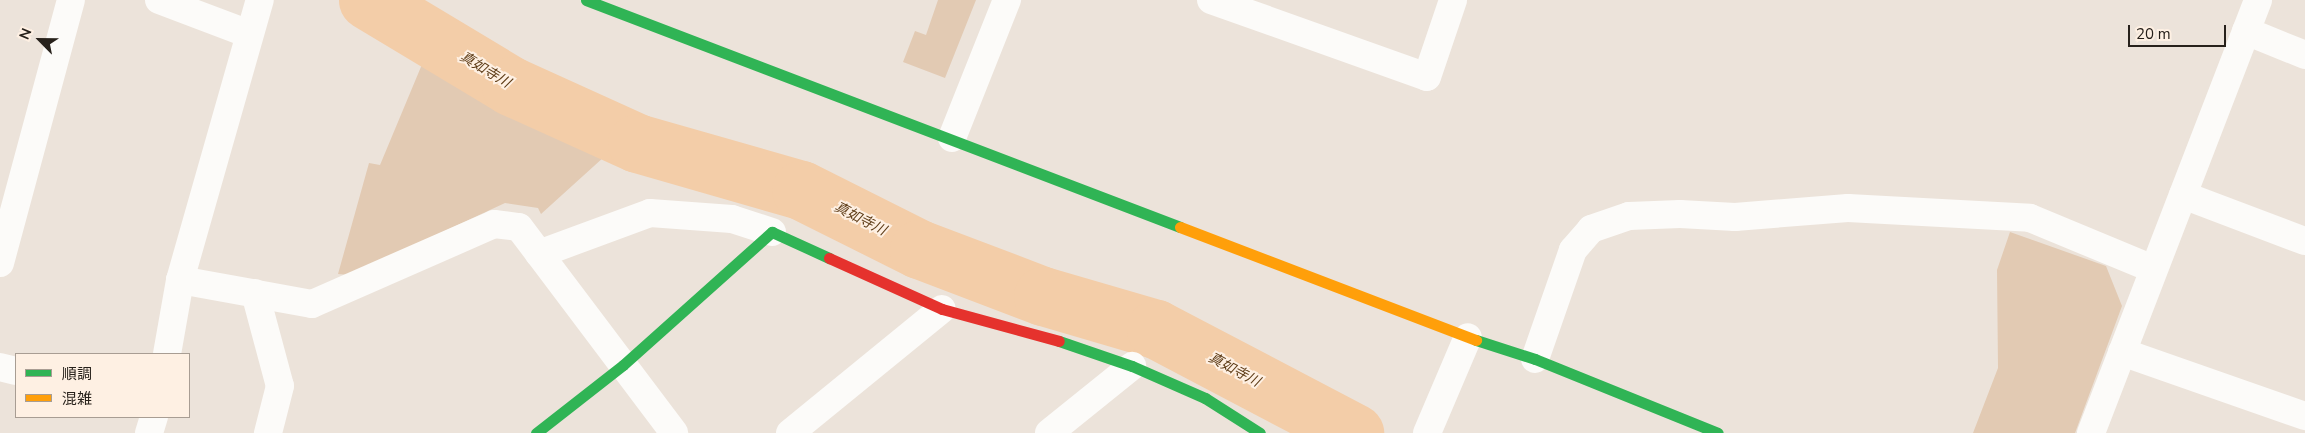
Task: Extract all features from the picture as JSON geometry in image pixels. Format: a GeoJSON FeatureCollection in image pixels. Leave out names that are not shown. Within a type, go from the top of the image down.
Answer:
{"type":"FeatureCollection","features":[{"type":"Feature","properties":{"kind":"street"},"geometry":{"type":"LineString","coordinates":[[0,263],[70,0]]}},
{"type":"Feature","properties":{"kind":"street"},"geometry":{"type":"LineString","coordinates":[[159,0],[249,34]]}},
{"type":"Feature","properties":{"kind":"street"},"geometry":{"type":"LineString","coordinates":[[166,353],[180,280],[260,0]]}},
{"type":"Feature","properties":{"kind":"street"},"geometry":{"type":"LineString","coordinates":[[586,0],[952,138],[1468,337],[1535,359],[1684,427],[1718,433]]}},
{"type":"Feature","properties":{"kind":"street"},"geometry":{"type":"LineString","coordinates":[[952,138],[1007,0]]}},
{"type":"Feature","properties":{"kind":"street"},"geometry":{"type":"LineString","coordinates":[[1211,0],[1426,77],[1453,0]]}},
{"type":"Feature","properties":{"kind":"street"},"geometry":{"type":"LineString","coordinates":[[2091,433],[2258,0]]}},
{"type":"Feature","properties":{"kind":"street"},"geometry":{"type":"LineString","coordinates":[[2246,31],[2305,55]]}},
{"type":"Feature","properties":{"kind":"street"},"geometry":{"type":"LineString","coordinates":[[2183,195],[2305,241]]}},
{"type":"Feature","properties":{"kind":"street"},"geometry":{"type":"LineString","coordinates":[[1535,359],[1573,250],[1591,229],[1629,216],[1680,214],[1735,217],[1848,208],[2030,218],[2153,269]]}},
{"type":"Feature","properties":{"kind":"street"},"geometry":{"type":"LineString","coordinates":[[539,254],[650,213],[732,219],[772,232],[942,309],[1072,345],[1132,366],[1206,398],[1260,433]]}},
{"type":"Feature","properties":{"kind":"street"},"geometry":{"type":"LineString","coordinates":[[180,280],[255,292],[312,304],[494,224],[519,227],[674,433]]}},
{"type":"Feature","properties":{"kind":"street"},"geometry":{"type":"LineString","coordinates":[[536,433],[623,365],[772,232]]}},
{"type":"Feature","properties":{"kind":"street"},"geometry":{"type":"LineString","coordinates":[[255,292],[280,386],[268,433]]}},
{"type":"Feature","properties":{"kind":"street"},"geometry":{"type":"LineString","coordinates":[[790,433],[942,309]]}},
{"type":"Feature","properties":{"kind":"street"},"geometry":{"type":"LineString","coordinates":[[1427,433],[1468,337]]}},
{"type":"Feature","properties":{"kind":"street"},"geometry":{"type":"LineString","coordinates":[[2122,352],[2305,416]]}},
{"type":"Feature","properties":{"kind":"street"},"geometry":{"type":"LineString","coordinates":[[1049,433],[1132,366]]}},
{"type":"Feature","properties":{"kind":"street"},"geometry":{"type":"LineString","coordinates":[[0,367],[15,371]]}},
{"type":"Feature","properties":{"kind":"street"},"geometry":{"type":"LineString","coordinates":[[150,433],[154,418]]}},
{"type":"Feature","properties":{"kind":"shaded area"},"geometry":{"type":"Polygon","coordinates":[[[938,0],[976,0],[945,78],[903,62],[915,31],[926,35],[938,0]]]}},
{"type":"Feature","properties":{"kind":"shaded area"},"geometry":{"type":"Polygon","coordinates":[[[423,62],[492,99],[615,147],[541,214],[538,208],[505,203],[350,275],[338,274],[369,163],[380,165],[423,62]]]}},
{"type":"Feature","properties":{"kind":"shaded area"},"geometry":{"type":"Polygon","coordinates":[[[2010,232],[2106,266],[2122,306],[2075,433],[1973,433],[1998,368],[1997,270],[2010,232]]]}},
{"type":"Feature","properties":{"kind":"waterway","name":"真如寺川"},"geometry":{"type":"LineString","coordinates":[[368,0],[511,86],[637,143],[801,190],[919,249],[1043,296],[1156,329],[1354,433]]}},
{"type":"Feature","properties":{"kind":"traffic: fast"},"geometry":{"type":"LineString","coordinates":[[586,0],[1180,227]]}},
{"type":"Feature","properties":{"kind":"traffic: fast"},"geometry":{"type":"LineString","coordinates":[[536,433],[623,365],[772,232],[829,258]]}},
{"type":"Feature","properties":{"kind":"traffic: fast"},"geometry":{"type":"LineString","coordinates":[[1476,340],[1535,359],[1718,433]]}},
{"type":"Feature","properties":{"kind":"traffic: fast"},"geometry":{"type":"LineString","coordinates":[[1059,341],[1132,366],[1205,398],[1260,433]]}},
{"type":"Feature","properties":{"kind":"traffic: slow"},"geometry":{"type":"LineString","coordinates":[[1180,227],[1476,340]]}},
{"type":"Feature","properties":{"kind":"traffic: jam"},"geometry":{"type":"LineString","coordinates":[[829,258],[942,309],[1059,341]]}}]}
